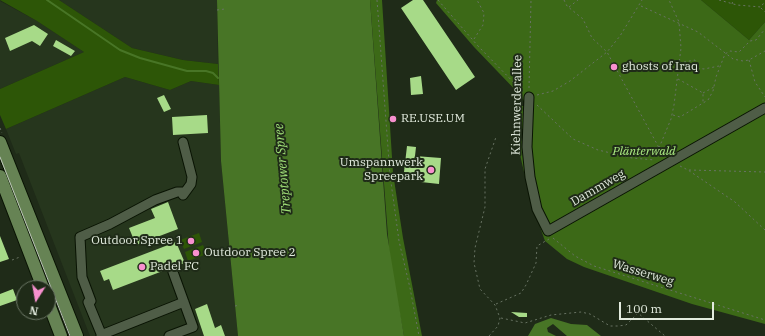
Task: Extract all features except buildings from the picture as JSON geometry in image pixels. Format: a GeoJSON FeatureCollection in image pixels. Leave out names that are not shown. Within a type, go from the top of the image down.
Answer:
{"type":"FeatureCollection","features":[{"type":"Feature","properties":{"kind":"main road"},"geometry":{"type":"LineString","coordinates":[[0,142],[52,274],[68,310],[77,336]]}},
{"type":"Feature","properties":{"kind":"main road"},"geometry":{"type":"LineString","coordinates":[[0,176],[40,280]]}},
{"type":"Feature","properties":{"kind":"main road"},"geometry":{"type":"LineString","coordinates":[[55,320],[61,336]]}},
{"type":"Feature","properties":{"kind":"lane","name":"Kiehnwerderallee"},"geometry":{"type":"LineString","coordinates":[[529,97],[527,147],[530,177],[537,209],[550,234]]}},
{"type":"Feature","properties":{"kind":"lane","name":"Dammweg"},"geometry":{"type":"LineString","coordinates":[[550,234],[668,162],[765,108]]}},
{"type":"Feature","properties":{"kind":"lane"},"geometry":{"type":"LineString","coordinates":[[183,142],[192,177],[191,184],[184,193],[178,192],[154,200],[110,224],[80,237],[82,277],[89,302],[102,335],[184,302]]}},
{"type":"Feature","properties":{"kind":"lane"},"geometry":{"type":"LineString","coordinates":[[169,336],[193,327],[173,272]]}},
{"type":"Feature","properties":{"kind":"lane"},"geometry":{"type":"LineString","coordinates":[[56,315],[68,310]]}},
{"type":"Feature","properties":{"kind":"path"},"geometry":{"type":"LineString","coordinates":[[376,0],[390,176],[399,241],[419,336]]}},
{"type":"Feature","properties":{"kind":"path"},"geometry":{"type":"LineString","coordinates":[[438,0],[473,39],[555,124],[573,139],[598,150],[632,158],[668,162],[688,170],[735,202],[765,230]]}},
{"type":"Feature","properties":{"kind":"path"},"geometry":{"type":"LineString","coordinates":[[473,39],[483,25],[484,13],[477,0]]}},
{"type":"Feature","properties":{"kind":"path","name":"Kiehnwerderallee"},"geometry":{"type":"LineString","coordinates":[[529,97],[531,0]]}},
{"type":"Feature","properties":{"kind":"path"},"geometry":{"type":"LineString","coordinates":[[564,0],[569,7],[583,19],[592,38],[607,52],[658,148],[668,162]]}},
{"type":"Feature","properties":{"kind":"path"},"geometry":{"type":"LineString","coordinates":[[569,7],[578,0]]}},
{"type":"Feature","properties":{"kind":"path"},"geometry":{"type":"LineString","coordinates":[[529,97],[553,91],[570,81],[607,52],[620,36],[642,0]]}},
{"type":"Feature","properties":{"kind":"path"},"geometry":{"type":"LineString","coordinates":[[658,148],[672,115],[681,42],[678,22],[669,0]]}},
{"type":"Feature","properties":{"kind":"path"},"geometry":{"type":"LineString","coordinates":[[719,0],[732,4],[761,7],[765,12]]}},
{"type":"Feature","properties":{"kind":"path"},"geometry":{"type":"LineString","coordinates":[[732,4],[733,0]]}},
{"type":"Feature","properties":{"kind":"path"},"geometry":{"type":"LineString","coordinates":[[761,7],[765,1]]}},
{"type":"Feature","properties":{"kind":"path"},"geometry":{"type":"LineString","coordinates":[[640,5],[659,16],[678,22],[698,32],[733,59],[742,61],[749,60],[765,51]]}},
{"type":"Feature","properties":{"kind":"path"},"geometry":{"type":"LineString","coordinates":[[217,10],[225,10]]}},
{"type":"Feature","properties":{"kind":"path"},"geometry":{"type":"LineString","coordinates":[[672,115],[680,117],[708,100],[725,54],[730,51],[739,52],[750,41],[756,40],[765,29]]}},
{"type":"Feature","properties":{"kind":"path"},"geometry":{"type":"LineString","coordinates":[[679,63],[695,60],[698,68],[704,69],[720,66]]}},
{"type":"Feature","properties":{"kind":"path"},"geometry":{"type":"LineString","coordinates":[[749,60],[755,82],[765,97]]}},
{"type":"Feature","properties":{"kind":"path"},"geometry":{"type":"LineString","coordinates":[[677,78],[703,93]]}},
{"type":"Feature","properties":{"kind":"path"},"geometry":{"type":"LineString","coordinates":[[703,93],[714,87]]}},
{"type":"Feature","properties":{"kind":"path"},"geometry":{"type":"LineString","coordinates":[[703,93],[703,103]]}},
{"type":"Feature","properties":{"kind":"path"},"geometry":{"type":"LineString","coordinates":[[489,336],[498,326],[500,318],[495,304],[480,289],[474,264],[475,248],[485,207],[485,169],[496,137]]}},
{"type":"Feature","properties":{"kind":"path"},"geometry":{"type":"LineString","coordinates":[[688,170],[765,172]]}},
{"type":"Feature","properties":{"kind":"path"},"geometry":{"type":"LineString","coordinates":[[495,304],[521,293],[536,263],[537,246],[550,234]]}},
{"type":"Feature","properties":{"kind":"path","name":"Wasserweg"},"geometry":{"type":"LineString","coordinates":[[550,234],[575,256],[594,266],[765,320]]}},
{"type":"Feature","properties":{"kind":"path"},"geometry":{"type":"LineString","coordinates":[[12,260],[21,257]]}},
{"type":"Feature","properties":{"kind":"path"},"geometry":{"type":"LineString","coordinates":[[235,306],[240,305]]}},
{"type":"Feature","properties":{"kind":"path"},"geometry":{"type":"LineString","coordinates":[[500,318],[525,322],[551,316],[581,312],[590,314],[610,326],[618,326],[626,325],[638,313],[665,336]]}},
{"type":"Feature","properties":{"kind":"shaded area"},"geometry":{"type":"Polygon","coordinates":[[[0,0],[59,0],[132,48],[183,60],[218,64],[219,85],[191,81],[170,90],[125,77],[6,129],[0,115],[0,89],[84,52],[37,21],[0,0]]]}},
{"type":"Feature","properties":{"kind":"shaded area"},"geometry":{"type":"Polygon","coordinates":[[[59,0],[217,0],[218,64],[183,60],[132,48],[59,0]]]}},
{"type":"Feature","properties":{"kind":"shaded area"},"geometry":{"type":"Polygon","coordinates":[[[701,0],[765,0],[765,22],[749,40],[701,0]]]}},
{"type":"Feature","properties":{"kind":"shaded area"},"geometry":{"type":"Polygon","coordinates":[[[0,1],[37,21],[84,52],[0,89],[0,1]]]}},
{"type":"Feature","properties":{"kind":"shaded area"},"geometry":{"type":"Polygon","coordinates":[[[125,77],[170,90],[191,81],[219,85],[221,161],[238,336],[90,336],[19,153],[16,154],[6,129],[125,77]]]}},
{"type":"Feature","properties":{"kind":"shaded area","name":"Outdoor Spree 1"},"geometry":{"type":"Polygon","coordinates":[[[199,233],[202,242],[184,249],[180,240],[199,233]]]}},
{"type":"Feature","properties":{"kind":"shaded area","name":"Outdoor Spree 2"},"geometry":{"type":"Polygon","coordinates":[[[203,245],[207,254],[188,261],[185,252],[203,245]]]}},
{"type":"Feature","properties":{"kind":"green space"},"geometry":{"type":"Polygon","coordinates":[[[370,0],[382,0],[393,173],[403,238],[422,336],[404,336],[390,262],[370,0]]]}},
{"type":"Feature","properties":{"kind":"green space","name":"Plänterwald"},"geometry":{"type":"Polygon","coordinates":[[[437,0],[701,0],[749,40],[765,22],[765,324],[692,304],[584,267],[567,259],[545,241],[530,198],[518,146],[518,142],[524,136],[524,129],[520,129],[521,106],[526,106],[522,97],[474,47],[436,3],[437,0]]]}},
{"type":"Feature","properties":{"kind":"water","name":"Treptower Spree"},"geometry":{"type":"Polygon","coordinates":[[[217,0],[370,0],[387,234],[404,336],[238,336],[221,161],[217,0]]]}},
{"type":"Feature","properties":{"kind":"water"},"geometry":{"type":"Polygon","coordinates":[[[551,318],[571,324],[587,325],[601,336],[567,336],[553,324],[547,328],[548,332],[556,336],[528,336],[535,324],[551,318]]]}},
{"type":"Feature","properties":{"kind":"waterway"},"geometry":{"type":"LineString","coordinates":[[47,0],[120,50],[140,58],[187,71],[206,71],[213,73],[218,78]]}},
{"type":"Feature","properties":{"kind":"tram line"},"geometry":{"type":"LineString","coordinates":[[0,157],[70,336]]}},
{"type":"Feature","properties":{"kind":"place","name":"ghosts of Iraq"},"geometry":{"type":"Point","coordinates":[614,67]}},
{"type":"Feature","properties":{"kind":"place","name":"RE.USE.UM"},"geometry":{"type":"Point","coordinates":[393,119]}},
{"type":"Feature","properties":{"kind":"place","name":"Umspannwerk Spreepark"},"geometry":{"type":"Point","coordinates":[431,170]}},
{"type":"Feature","properties":{"kind":"place","name":"Outdoor Spree 1"},"geometry":{"type":"Point","coordinates":[191,241]}},
{"type":"Feature","properties":{"kind":"place","name":"Outdoor Spree 2"},"geometry":{"type":"Point","coordinates":[196,253]}},
{"type":"Feature","properties":{"kind":"place","name":"Padel FC"},"geometry":{"type":"Point","coordinates":[142,267]}}]}
